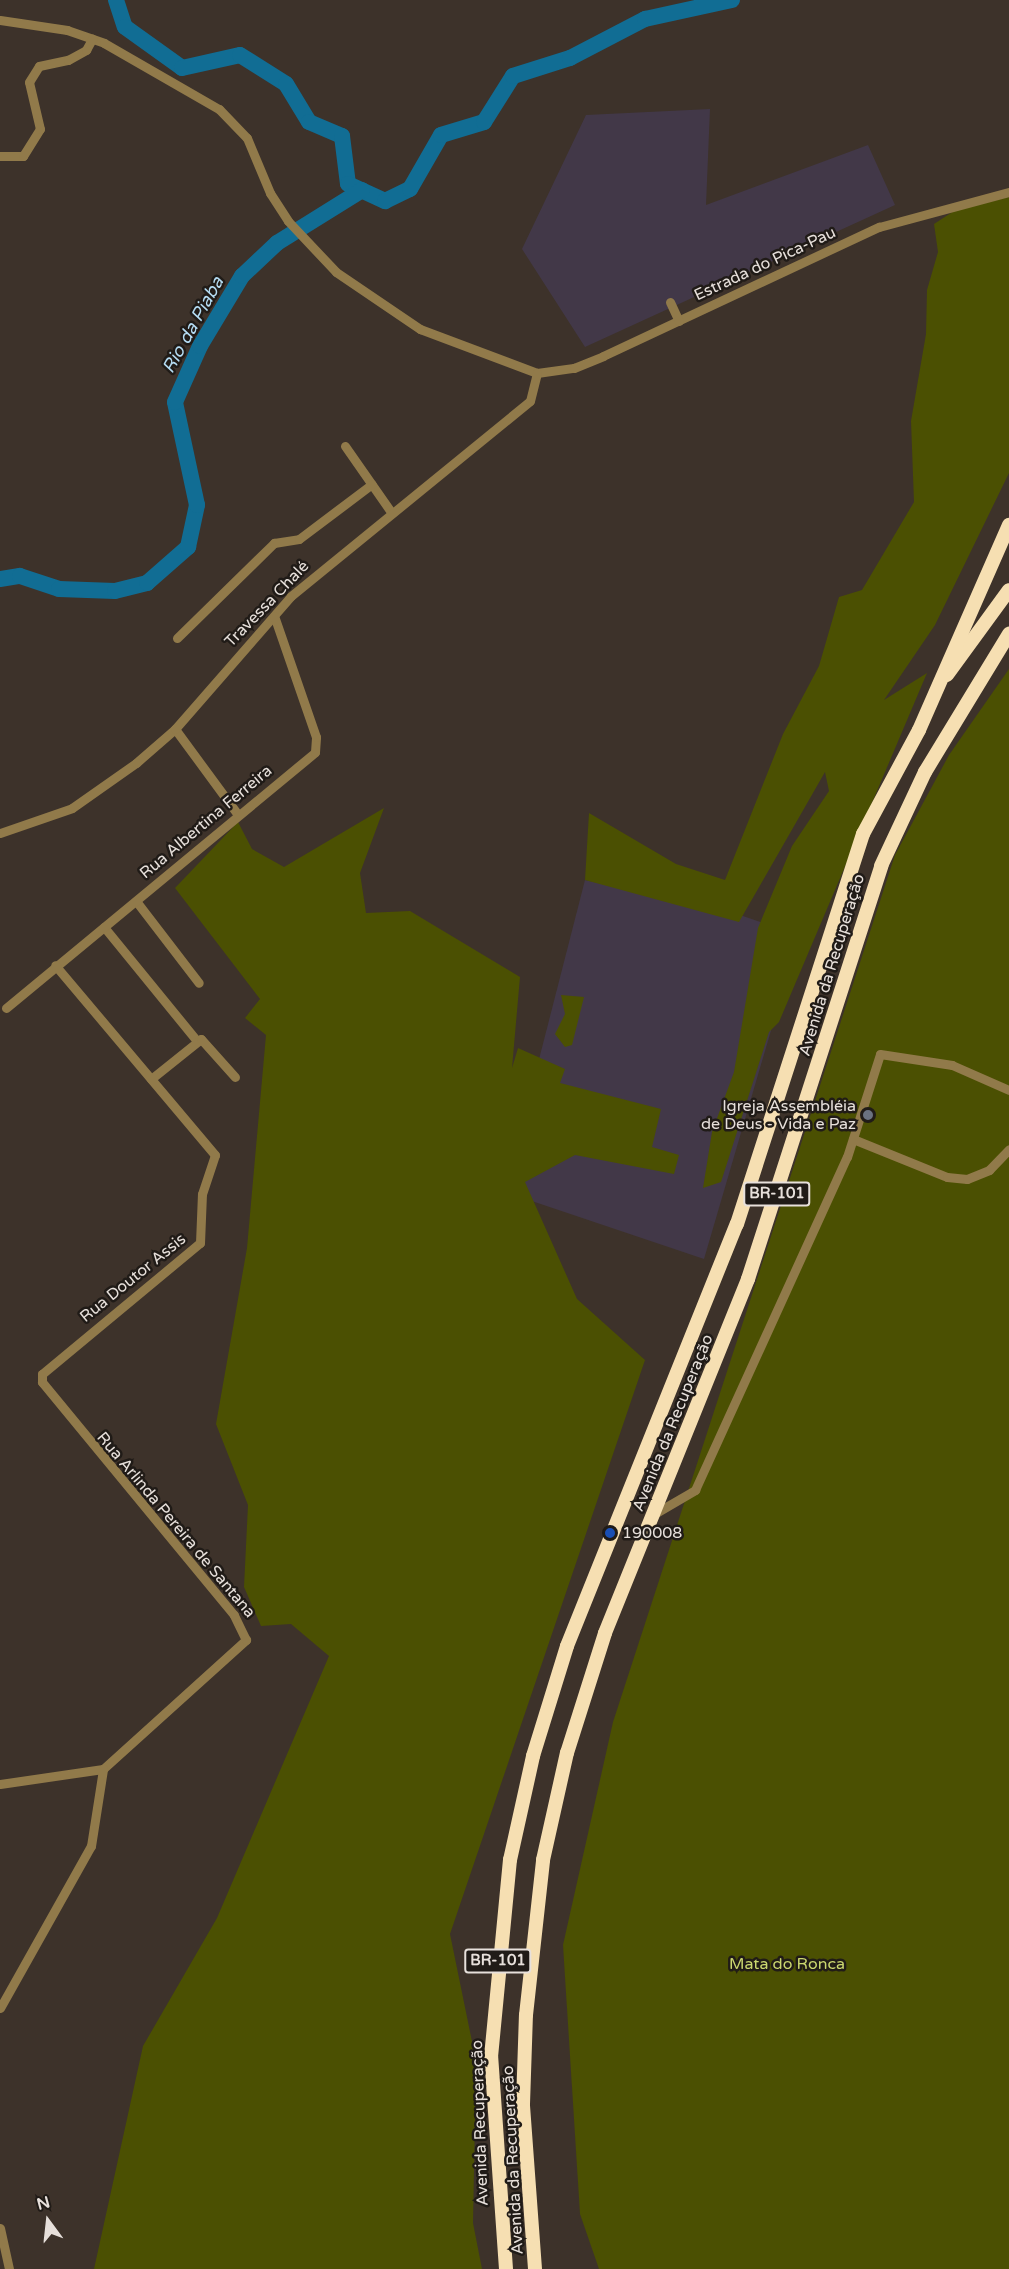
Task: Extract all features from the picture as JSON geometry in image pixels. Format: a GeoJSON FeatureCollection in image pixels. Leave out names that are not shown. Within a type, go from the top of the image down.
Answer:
{"type":"FeatureCollection","features":[{"type":"Feature","properties":{"kind":"highway"},"geometry":{"type":"LineString","coordinates":[[939,686],[1009,525]]}},
{"type":"Feature","properties":{"kind":"highway","name":"BR-101"},"geometry":{"type":"LineString","coordinates":[[939,686],[1009,590]]}},
{"type":"Feature","properties":{"kind":"highway","name":"BR-101"},"geometry":{"type":"LineString","coordinates":[[993,660],[1009,634]]}},
{"type":"Feature","properties":{"kind":"highway"},"geometry":{"type":"LineString","coordinates":[[993,660],[1009,644]]}},
{"type":"Feature","properties":{"kind":"highway","name":"Avenida da Recuperação"},"geometry":{"type":"LineString","coordinates":[[534,2269],[524,2059],[543,1860],[586,1691],[748,1279],[881,866],[925,772],[993,660]]}},
{"type":"Feature","properties":{"kind":"highway","name":"Avenida Recuperação"},"geometry":{"type":"LineString","coordinates":[[506,2269],[491,2088],[498,1963],[513,1844],[563,1660],[731,1240],[863,834],[939,686]]}},
{"type":"Feature","properties":{"kind":"street"},"geometry":{"type":"LineString","coordinates":[[0,20],[92,39],[231,117],[247,138],[270,194],[288,221],[306,244],[375,302],[420,329],[537,373]]}},
{"type":"Feature","properties":{"kind":"street"},"geometry":{"type":"LineString","coordinates":[[0,156],[22,156],[40,129],[29,82],[39,66],[68,60],[86,50],[92,39]]}},
{"type":"Feature","properties":{"kind":"street","name":"Estrada do Pica-Pau"},"geometry":{"type":"LineString","coordinates":[[537,373],[574,368],[879,227],[1009,192]]}},
{"type":"Feature","properties":{"kind":"street"},"geometry":{"type":"LineString","coordinates":[[670,302],[678,321]]}},
{"type":"Feature","properties":{"kind":"street","name":"Travessa Chalé"},"geometry":{"type":"LineString","coordinates":[[0,833],[96,795],[175,729],[274,616],[391,512],[522,408],[534,393],[537,373]]}},
{"type":"Feature","properties":{"kind":"street"},"geometry":{"type":"LineString","coordinates":[[345,446],[391,512]]}},
{"type":"Feature","properties":{"kind":"street"},"geometry":{"type":"LineString","coordinates":[[177,638],[274,543],[299,539],[372,484]]}},
{"type":"Feature","properties":{"kind":"street","name":"Rua Albertina Ferreira"},"geometry":{"type":"LineString","coordinates":[[6,1008],[55,965],[136,901],[236,812],[317,748],[274,616]]}},
{"type":"Feature","properties":{"kind":"street"},"geometry":{"type":"LineString","coordinates":[[175,729],[236,812]]}},
{"type":"Feature","properties":{"kind":"street"},"geometry":{"type":"LineString","coordinates":[[136,901],[199,983]]}},
{"type":"Feature","properties":{"kind":"street"},"geometry":{"type":"LineString","coordinates":[[104,927],[199,1040],[235,1077]]}},
{"type":"Feature","properties":{"kind":"street"},"geometry":{"type":"LineString","coordinates":[[55,965],[150,1079],[199,1040]]}},
{"type":"Feature","properties":{"kind":"street"},"geometry":{"type":"LineString","coordinates":[[654,1514],[695,1490],[853,1139],[880,1054],[952,1065],[1009,1090]]}},
{"type":"Feature","properties":{"kind":"street","name":"Rua Doutor Assis"},"geometry":{"type":"LineString","coordinates":[[51,1366],[200,1243],[202,1194],[215,1155],[201,1133],[150,1079]]}},
{"type":"Feature","properties":{"kind":"street"},"geometry":{"type":"LineString","coordinates":[[853,1139],[947,1177],[967,1179],[989,1170],[1009,1149]]}},
{"type":"Feature","properties":{"kind":"street","name":"Rua Arlinda Pereira de Santana"},"geometry":{"type":"LineString","coordinates":[[51,1366],[41,1377],[43,1386],[246,1634],[241,1647],[103,1769]]}},
{"type":"Feature","properties":{"kind":"street"},"geometry":{"type":"LineString","coordinates":[[0,1784],[103,1769],[91,1846],[0,2008]]}},
{"type":"Feature","properties":{"kind":"street"},"geometry":{"type":"LineString","coordinates":[[0,2228],[9,2269]]}},
{"type":"Feature","properties":{"kind":"shaded area"},"geometry":{"type":"Polygon","coordinates":[[[710,109],[706,205],[868,145],[895,205],[585,347],[522,249],[586,115],[710,109]]]}},
{"type":"Feature","properties":{"kind":"shaded area"},"geometry":{"type":"Polygon","coordinates":[[[585,880],[743,916],[799,935],[704,1259],[505,1192],[585,880]]]}},
{"type":"Feature","properties":{"kind":"green space"},"geometry":{"type":"Polygon","coordinates":[[[1009,197],[1009,473],[935,625],[884,700],[927,673],[779,1022],[769,1032],[721,1182],[703,1188],[712,1132],[734,1072],[758,928],[792,846],[829,791],[825,772],[739,922],[585,880],[589,813],[676,864],[725,880],[783,734],[819,666],[839,597],[862,590],[914,502],[911,421],[926,334],[927,290],[938,252],[934,224],[954,211],[1009,197]]]}},
{"type":"Feature","properties":{"kind":"green space","name":"Mata do Ronca"},"geometry":{"type":"Polygon","coordinates":[[[1009,669],[1009,2269],[599,2269],[580,2214],[563,1945],[613,1722],[895,855],[949,755],[1009,669]]]}},
{"type":"Feature","properties":{"kind":"green space"},"geometry":{"type":"Polygon","coordinates":[[[384,808],[360,873],[366,913],[410,911],[520,977],[512,1068],[518,1048],[565,1069],[560,1083],[661,1109],[652,1147],[679,1155],[674,1174],[575,1155],[525,1182],[577,1299],[645,1360],[450,1934],[476,2061],[473,2223],[482,2269],[94,2269],[143,2046],[217,1918],[329,1656],[291,1624],[261,1626],[244,1587],[248,1505],[216,1424],[247,1248],[266,1035],[245,1018],[260,999],[175,888],[238,822],[252,849],[284,867],[384,808]]]}},
{"type":"Feature","properties":{"kind":"green space"},"geometry":{"type":"Polygon","coordinates":[[[561,995],[584,997],[572,1045],[565,1047],[555,1034],[565,1014],[561,995]]]}},
{"type":"Feature","properties":{"kind":"waterway"},"geometry":{"type":"LineString","coordinates":[[116,0],[125,27],[182,68],[240,55],[286,84],[309,122],[342,136],[348,184],[385,201],[410,189],[441,135],[484,122],[513,76],[570,58],[645,19],[732,0]]}},
{"type":"Feature","properties":{"kind":"waterway","name":"Rio da Piaba"},"geometry":{"type":"LineString","coordinates":[[0,579],[20,576],[59,589],[115,591],[147,583],[188,547],[197,505],[175,402],[200,346],[242,276],[277,243],[362,190]]}},
{"type":"Feature","properties":{"kind":"place","name":"Igreja Assembléia de Deus - Vida e Paz"},"geometry":{"type":"Point","coordinates":[868,1115]}},
{"type":"Feature","properties":{"kind":"place","name":"190008"},"geometry":{"type":"Point","coordinates":[610,1533]}}]}
